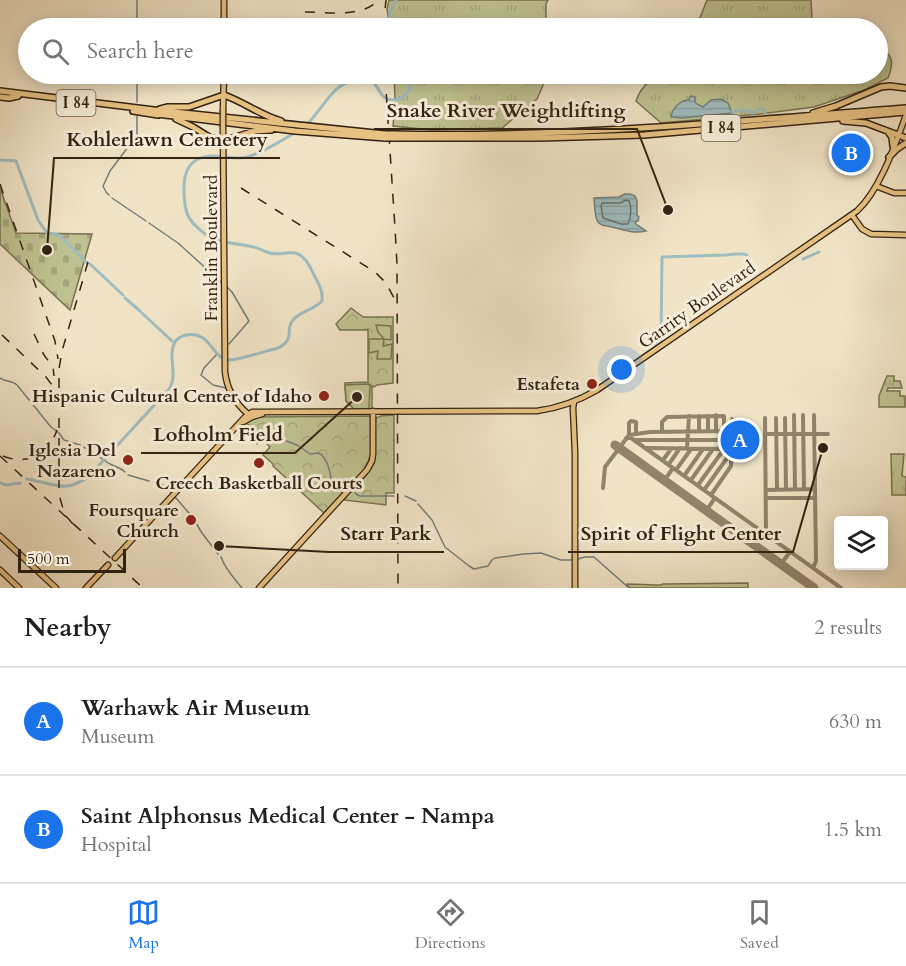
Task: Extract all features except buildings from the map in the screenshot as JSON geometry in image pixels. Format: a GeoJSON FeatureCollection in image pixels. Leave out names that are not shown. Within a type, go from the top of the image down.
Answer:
{"type":"FeatureCollection","features":[{"type":"Feature","properties":{"kind":"highway"},"geometry":{"type":"LineString","coordinates":[[793,116],[836,106],[881,87],[905,88]]}},
{"type":"Feature","properties":{"kind":"highway","name":"I 84"},"geometry":{"type":"LineString","coordinates":[[0,94],[385,136],[540,138],[644,135],[905,111]]}},
{"type":"Feature","properties":{"kind":"highway","name":"I 84"},"geometry":{"type":"LineString","coordinates":[[0,94],[295,131],[306,127],[385,136]]}},
{"type":"Feature","properties":{"kind":"highway"},"geometry":{"type":"LineString","coordinates":[[154,110],[189,107],[224,95],[267,117],[306,127]]}},
{"type":"Feature","properties":{"kind":"highway"},"geometry":{"type":"LineString","coordinates":[[133,111],[174,118],[209,137],[223,141],[255,131],[295,131]]}},
{"type":"Feature","properties":{"kind":"highway","name":"I 84"},"geometry":{"type":"LineString","coordinates":[[394,136],[644,128],[793,116],[905,111]]}},
{"type":"Feature","properties":{"kind":"highway"},"geometry":{"type":"LineString","coordinates":[[808,121],[859,121],[906,138]]}},
{"type":"Feature","properties":{"kind":"highway"},"geometry":{"type":"LineString","coordinates":[[885,130],[892,136],[893,146]]}},
{"type":"Feature","properties":{"kind":"highway"},"geometry":{"type":"LineString","coordinates":[[889,157],[897,148],[906,143]]}},
{"type":"Feature","properties":{"kind":"main road"},"geometry":{"type":"LineString","coordinates":[[224,0],[224,18]]}},
{"type":"Feature","properties":{"kind":"main road","name":"Franklin Boulevard"},"geometry":{"type":"LineString","coordinates":[[224,84],[226,378],[229,390],[237,403],[254,413]]}},
{"type":"Feature","properties":{"kind":"main road","name":"Garrity Boulevard"},"geometry":{"type":"LineString","coordinates":[[254,413],[537,411],[574,402],[607,384],[852,215],[866,202],[876,186],[898,135],[905,111]]}},
{"type":"Feature","properties":{"kind":"main road"},"geometry":{"type":"LineString","coordinates":[[876,186],[894,193],[906,193]]}},
{"type":"Feature","properties":{"kind":"main road"},"geometry":{"type":"LineString","coordinates":[[852,215],[862,229],[870,234],[906,234]]}},
{"type":"Feature","properties":{"kind":"main road"},"geometry":{"type":"LineString","coordinates":[[574,402],[575,588]]}},
{"type":"Feature","properties":{"kind":"main road"},"geometry":{"type":"LineString","coordinates":[[258,588],[367,471],[373,454],[373,412]]}},
{"type":"Feature","properties":{"kind":"main road","name":"Garrity Boulevard"},"geometry":{"type":"LineString","coordinates":[[373,412],[399,414],[403,412]]}},
{"type":"Feature","properties":{"kind":"main road"},"geometry":{"type":"LineString","coordinates":[[115,558],[160,510],[160,507],[254,413]]}},
{"type":"Feature","properties":{"kind":"main road"},"geometry":{"type":"LineString","coordinates":[[217,449],[254,413]]}},
{"type":"Feature","properties":{"kind":"main road"},"geometry":{"type":"LineString","coordinates":[[373,421],[383,414]]}},
{"type":"Feature","properties":{"kind":"main road"},"geometry":{"type":"LineString","coordinates":[[0,536],[56,588]]}},
{"type":"Feature","properties":{"kind":"main road"},"geometry":{"type":"LineString","coordinates":[[86,588],[108,565]]}},
{"type":"Feature","properties":{"kind":"main road"},"geometry":{"type":"LineString","coordinates":[[0,570],[19,588]]}},
{"type":"Feature","properties":{"kind":"green space"},"geometry":{"type":"Polygon","coordinates":[[[389,0],[548,0],[546,18],[388,18],[389,0]]]}},
{"type":"Feature","properties":{"kind":"green space"},"geometry":{"type":"Polygon","coordinates":[[[707,0],[811,0],[812,18],[700,18],[707,0]]]}},
{"type":"Feature","properties":{"kind":"green space"},"geometry":{"type":"Polygon","coordinates":[[[888,55],[892,62],[888,78],[888,55]]]}},
{"type":"Feature","properties":{"kind":"green space"},"geometry":{"type":"Polygon","coordinates":[[[394,84],[544,84],[537,99],[502,128],[431,130],[393,126],[394,84]]]}},
{"type":"Feature","properties":{"kind":"green space"},"geometry":{"type":"Polygon","coordinates":[[[876,84],[814,107],[661,123],[636,101],[645,85],[876,84]]]}},
{"type":"Feature","properties":{"kind":"green space"},"geometry":{"type":"Polygon","coordinates":[[[0,188],[16,233],[92,234],[70,310],[0,244],[0,188]]]}},
{"type":"Feature","properties":{"kind":"green space"},"geometry":{"type":"Polygon","coordinates":[[[351,308],[363,317],[393,317],[393,383],[372,386],[372,409],[354,409],[346,401],[345,383],[368,382],[368,330],[340,330],[336,324],[351,308]]]}},
{"type":"Feature","properties":{"kind":"green space"},"geometry":{"type":"Polygon","coordinates":[[[376,325],[391,326],[391,340],[384,339],[376,325]]]}},
{"type":"Feature","properties":{"kind":"green space"},"geometry":{"type":"Polygon","coordinates":[[[369,339],[384,339],[383,346],[392,344],[391,359],[377,359],[378,351],[369,353],[369,339]]]}},
{"type":"Feature","properties":{"kind":"green space"},"geometry":{"type":"Polygon","coordinates":[[[887,376],[894,376],[894,381],[900,381],[902,388],[888,388],[887,391],[900,391],[900,396],[905,396],[905,407],[879,407],[879,396],[887,376]]]}},
{"type":"Feature","properties":{"kind":"green space"},"geometry":{"type":"Polygon","coordinates":[[[345,385],[370,385],[369,409],[354,409],[346,401],[345,385]]]}},
{"type":"Feature","properties":{"kind":"green space"},"geometry":{"type":"Polygon","coordinates":[[[394,415],[394,493],[386,493],[386,505],[344,500],[366,476],[371,467],[376,418],[394,415]]]}},
{"type":"Feature","properties":{"kind":"green space"},"geometry":{"type":"Polygon","coordinates":[[[370,416],[372,445],[366,466],[324,513],[263,455],[270,447],[262,439],[257,444],[246,434],[248,432],[242,426],[245,422],[257,417],[370,416]]]}},
{"type":"Feature","properties":{"kind":"green space"},"geometry":{"type":"Polygon","coordinates":[[[891,454],[904,454],[902,476],[906,477],[906,495],[892,495],[891,454]]]}},
{"type":"Feature","properties":{"kind":"green space"},"geometry":{"type":"Polygon","coordinates":[[[748,583],[748,588],[630,588],[627,585],[627,584],[748,583]]]}},
{"type":"Feature","properties":{"kind":"water"},"geometry":{"type":"Polygon","coordinates":[[[691,96],[695,97],[695,102],[703,107],[711,100],[721,99],[728,103],[732,113],[671,117],[677,106],[689,100],[691,96]]]}},
{"type":"Feature","properties":{"kind":"water"},"geometry":{"type":"Polygon","coordinates":[[[625,194],[635,196],[639,217],[635,222],[646,231],[629,231],[598,222],[594,198],[619,197],[625,194]]]}},
{"type":"Feature","properties":{"kind":"waterway"},"geometry":{"type":"LineString","coordinates":[[137,0],[137,18]]}},
{"type":"Feature","properties":{"kind":"waterway"},"geometry":{"type":"LineString","coordinates":[[389,18],[396,0]]}},
{"type":"Feature","properties":{"kind":"waterway"},"geometry":{"type":"LineString","coordinates":[[137,84],[137,102]]}},
{"type":"Feature","properties":{"kind":"waterway"},"geometry":{"type":"LineString","coordinates":[[27,479],[66,486],[74,485],[90,475],[170,388],[173,376],[173,347],[180,338],[186,335],[200,337],[206,340],[218,355],[228,360],[245,357],[278,348],[284,344],[289,337],[293,320],[322,301],[319,285],[308,263],[301,255],[273,254],[217,240],[204,233],[188,215],[184,187],[187,171],[196,160],[215,156],[243,158],[269,148],[304,127],[329,97],[344,84]]}},
{"type":"Feature","properties":{"kind":"waterway"},"geometry":{"type":"LineString","coordinates":[[375,84],[384,97],[391,100],[399,99],[406,94],[411,84]]}},
{"type":"Feature","properties":{"kind":"waterway"},"geometry":{"type":"LineString","coordinates":[[732,112],[745,110],[752,113],[761,109],[765,113]]}},
{"type":"Feature","properties":{"kind":"waterway"},"geometry":{"type":"LineString","coordinates":[[109,195],[103,186],[110,171],[137,135],[137,116]]}},
{"type":"Feature","properties":{"kind":"waterway"},"geometry":{"type":"LineString","coordinates":[[0,160],[16,161],[38,220],[47,233],[59,235],[87,263]]}},
{"type":"Feature","properties":{"kind":"waterway"},"geometry":{"type":"LineString","coordinates":[[112,198],[146,221]]}},
{"type":"Feature","properties":{"kind":"waterway"},"geometry":{"type":"LineString","coordinates":[[149,223],[178,243],[221,282]]}},
{"type":"Feature","properties":{"kind":"waterway"},"geometry":{"type":"LineString","coordinates":[[803,259],[819,252]]}},
{"type":"Feature","properties":{"kind":"waterway"},"geometry":{"type":"LineString","coordinates":[[641,357],[661,342],[662,257],[744,254]]}},
{"type":"Feature","properties":{"kind":"waterway"},"geometry":{"type":"LineString","coordinates":[[90,264],[123,295]]}},
{"type":"Feature","properties":{"kind":"waterway"},"geometry":{"type":"LineString","coordinates":[[225,285],[232,292],[249,321],[229,344]]}},
{"type":"Feature","properties":{"kind":"waterway"},"geometry":{"type":"LineString","coordinates":[[125,298],[140,311]]}},
{"type":"Feature","properties":{"kind":"waterway"},"geometry":{"type":"LineString","coordinates":[[142,313],[172,341]]}},
{"type":"Feature","properties":{"kind":"waterway"},"geometry":{"type":"LineString","coordinates":[[217,354],[204,368],[201,375],[213,385],[226,388]]}},
{"type":"Feature","properties":{"kind":"waterway"},"geometry":{"type":"LineString","coordinates":[[0,378],[17,385],[64,440],[80,445]]}},
{"type":"Feature","properties":{"kind":"waterway"},"geometry":{"type":"LineString","coordinates":[[246,423],[257,430],[297,445],[310,454],[322,455],[328,465],[333,483],[342,488],[349,486]]}},
{"type":"Feature","properties":{"kind":"waterway"},"geometry":{"type":"LineString","coordinates":[[84,447],[103,459]]}},
{"type":"Feature","properties":{"kind":"waterway"},"geometry":{"type":"LineString","coordinates":[[104,460],[125,472]]}},
{"type":"Feature","properties":{"kind":"waterway"},"geometry":{"type":"LineString","coordinates":[[128,475],[149,481]]}},
{"type":"Feature","properties":{"kind":"waterway"},"geometry":{"type":"LineString","coordinates":[[154,482],[163,485],[171,493]]}},
{"type":"Feature","properties":{"kind":"waterway"},"geometry":{"type":"LineString","coordinates":[[0,483],[6,485],[20,483]]}},
{"type":"Feature","properties":{"kind":"waterway"},"geometry":{"type":"LineString","coordinates":[[354,490],[360,496],[394,496]]}},
{"type":"Feature","properties":{"kind":"waterway"},"geometry":{"type":"LineString","coordinates":[[405,496],[416,501]]}},
{"type":"Feature","properties":{"kind":"waterway"},"geometry":{"type":"LineString","coordinates":[[175,497],[189,513]]}},
{"type":"Feature","properties":{"kind":"waterway"},"geometry":{"type":"LineString","coordinates":[[418,504],[432,520],[445,547],[474,569],[488,566],[495,558],[524,554],[541,553],[561,560],[572,560]]}},
{"type":"Feature","properties":{"kind":"waterway"},"geometry":{"type":"LineString","coordinates":[[191,515],[218,554]]}},
{"type":"Feature","properties":{"kind":"waterway"},"geometry":{"type":"LineString","coordinates":[[221,557],[242,588]]}},
{"type":"Feature","properties":{"kind":"waterway"},"geometry":{"type":"LineString","coordinates":[[578,559],[594,557],[629,588]]}},
{"type":"Feature","properties":{"kind":"taxiway"},"geometry":{"type":"LineString","coordinates":[[716,415],[716,431]]}},
{"type":"Feature","properties":{"kind":"taxiway"},"geometry":{"type":"LineString","coordinates":[[794,415],[795,489]]}},
{"type":"Feature","properties":{"kind":"taxiway"},"geometry":{"type":"LineString","coordinates":[[803,415],[804,489]]}},
{"type":"Feature","properties":{"kind":"taxiway"},"geometry":{"type":"LineString","coordinates":[[813,568],[816,561],[814,415]]}},
{"type":"Feature","properties":{"kind":"taxiway"},"geometry":{"type":"LineString","coordinates":[[687,448],[689,416]]}},
{"type":"Feature","properties":{"kind":"taxiway"},"geometry":{"type":"LineString","coordinates":[[699,416],[699,431]]}},
{"type":"Feature","properties":{"kind":"taxiway"},"geometry":{"type":"LineString","coordinates":[[708,416],[708,431]]}},
{"type":"Feature","properties":{"kind":"taxiway"},"geometry":{"type":"LineString","coordinates":[[662,432],[662,422],[667,417],[724,416],[724,431]]}},
{"type":"Feature","properties":{"kind":"taxiway"},"geometry":{"type":"LineString","coordinates":[[765,418],[766,534]]}},
{"type":"Feature","properties":{"kind":"taxiway"},"geometry":{"type":"LineString","coordinates":[[776,418],[777,489]]}},
{"type":"Feature","properties":{"kind":"taxiway"},"geometry":{"type":"LineString","coordinates":[[785,418],[786,489]]}},
{"type":"Feature","properties":{"kind":"taxiway"},"geometry":{"type":"LineString","coordinates":[[711,495],[731,466],[732,419]]}},
{"type":"Feature","properties":{"kind":"taxiway"},"geometry":{"type":"LineString","coordinates":[[629,435],[631,421],[636,422],[636,434]]}},
{"type":"Feature","properties":{"kind":"taxiway"},"geometry":{"type":"LineString","coordinates":[[603,488],[605,467],[629,435],[650,432],[731,431]]}},
{"type":"Feature","properties":{"kind":"taxiway"},"geometry":{"type":"LineString","coordinates":[[765,434],[828,434]]}},
{"type":"Feature","properties":{"kind":"taxiway"},"geometry":{"type":"LineString","coordinates":[[626,438],[631,438],[841,588]]}},
{"type":"Feature","properties":{"kind":"taxiway"},"geometry":{"type":"LineString","coordinates":[[635,440],[731,440]]}},
{"type":"Feature","properties":{"kind":"taxiway"},"geometry":{"type":"LineString","coordinates":[[646,448],[731,449]]}},
{"type":"Feature","properties":{"kind":"taxiway"},"geometry":{"type":"LineString","coordinates":[[669,464],[680,448]]}},
{"type":"Feature","properties":{"kind":"taxiway"},"geometry":{"type":"LineString","coordinates":[[663,460],[671,449]]}},
{"type":"Feature","properties":{"kind":"taxiway"},"geometry":{"type":"LineString","coordinates":[[676,470],[691,449]]}},
{"type":"Feature","properties":{"kind":"taxiway"},"geometry":{"type":"LineString","coordinates":[[684,476],[703,449]]}},
{"type":"Feature","properties":{"kind":"taxiway"},"geometry":{"type":"LineString","coordinates":[[691,480],[713,449]]}},
{"type":"Feature","properties":{"kind":"taxiway"},"geometry":{"type":"LineString","coordinates":[[698,485],[724,449]]}},
{"type":"Feature","properties":{"kind":"taxiway"},"geometry":{"type":"LineString","coordinates":[[704,490],[730,454]]}},
{"type":"Feature","properties":{"kind":"taxiway"},"geometry":{"type":"LineString","coordinates":[[664,481],[673,468]]}},
{"type":"Feature","properties":{"kind":"taxiway"},"geometry":{"type":"LineString","coordinates":[[766,490],[815,489]]}},
{"type":"Feature","properties":{"kind":"taxiway"},"geometry":{"type":"LineString","coordinates":[[706,511],[715,498]]}},
{"type":"Feature","properties":{"kind":"taxiway"},"geometry":{"type":"LineString","coordinates":[[766,498],[815,498]]}},
{"type":"Feature","properties":{"kind":"taxiway"},"geometry":{"type":"LineString","coordinates":[[781,564],[790,552]]}},
{"type":"Feature","properties":{"kind":"runway"},"geometry":{"type":"LineString","coordinates":[[615,445],[814,588]]}},
{"type":"Feature","properties":{"kind":"railway"},"geometry":{"type":"LineString","coordinates":[[305,12],[354,12],[372,6],[378,0]]}},
{"type":"Feature","properties":{"kind":"railway"},"geometry":{"type":"LineString","coordinates":[[384,18],[386,0]]}},
{"type":"Feature","properties":{"kind":"railway"},"geometry":{"type":"LineString","coordinates":[[386,84],[397,264],[398,588]]}},
{"type":"Feature","properties":{"kind":"railway"},"geometry":{"type":"LineString","coordinates":[[0,184],[55,341],[58,359]]}},
{"type":"Feature","properties":{"kind":"railway"},"geometry":{"type":"LineString","coordinates":[[241,188],[375,272],[386,283],[394,298]]}},
{"type":"Feature","properties":{"kind":"railway"},"geometry":{"type":"LineString","coordinates":[[73,524],[65,515],[59,495],[59,369],[62,351],[88,262]]}},
{"type":"Feature","properties":{"kind":"railway"},"geometry":{"type":"LineString","coordinates":[[34,334],[44,355],[53,367],[54,376]]}},
{"type":"Feature","properties":{"kind":"railway"},"geometry":{"type":"LineString","coordinates":[[2,335],[46,377],[52,385],[56,398]]}},
{"type":"Feature","properties":{"kind":"railway"},"geometry":{"type":"LineString","coordinates":[[3,456],[20,460],[36,456],[49,446],[57,430]]}},
{"type":"Feature","properties":{"kind":"railway"},"geometry":{"type":"LineString","coordinates":[[0,456],[143,588]]}},
{"type":"Feature","properties":{"kind":"place","name":"Saint Alphonsus Medical Center - Nampa"},"geometry":{"type":"Point","coordinates":[851,153]}},
{"type":"Feature","properties":{"kind":"place","name":"Snake River Weightlifting"},"geometry":{"type":"Point","coordinates":[668,210]}},
{"type":"Feature","properties":{"kind":"place","name":"Kohlerlawn Cemetery"},"geometry":{"type":"Point","coordinates":[47,250]}},
{"type":"Feature","properties":{"kind":"place","name":"Estafeta"},"geometry":{"type":"Point","coordinates":[592,384]}},
{"type":"Feature","properties":{"kind":"place","name":"Hispanic Cultural Center of Idaho"},"geometry":{"type":"Point","coordinates":[324,396]}},
{"type":"Feature","properties":{"kind":"place","name":"Lofholm Field"},"geometry":{"type":"Point","coordinates":[357,397]}},
{"type":"Feature","properties":{"kind":"place","name":"Warhawk Air Museum"},"geometry":{"type":"Point","coordinates":[740,440]}},
{"type":"Feature","properties":{"kind":"place","name":"Spirit of Flight Center"},"geometry":{"type":"Point","coordinates":[823,448]}},
{"type":"Feature","properties":{"kind":"place","name":"Iglesia Del Nazareno"},"geometry":{"type":"Point","coordinates":[128,460]}},
{"type":"Feature","properties":{"kind":"place","name":"Creech Basketball Courts"},"geometry":{"type":"Point","coordinates":[259,463]}},
{"type":"Feature","properties":{"kind":"place","name":"Foursquare Church"},"geometry":{"type":"Point","coordinates":[191,520]}},
{"type":"Feature","properties":{"kind":"place","name":"Starr Park"},"geometry":{"type":"Point","coordinates":[219,546]}}]}
